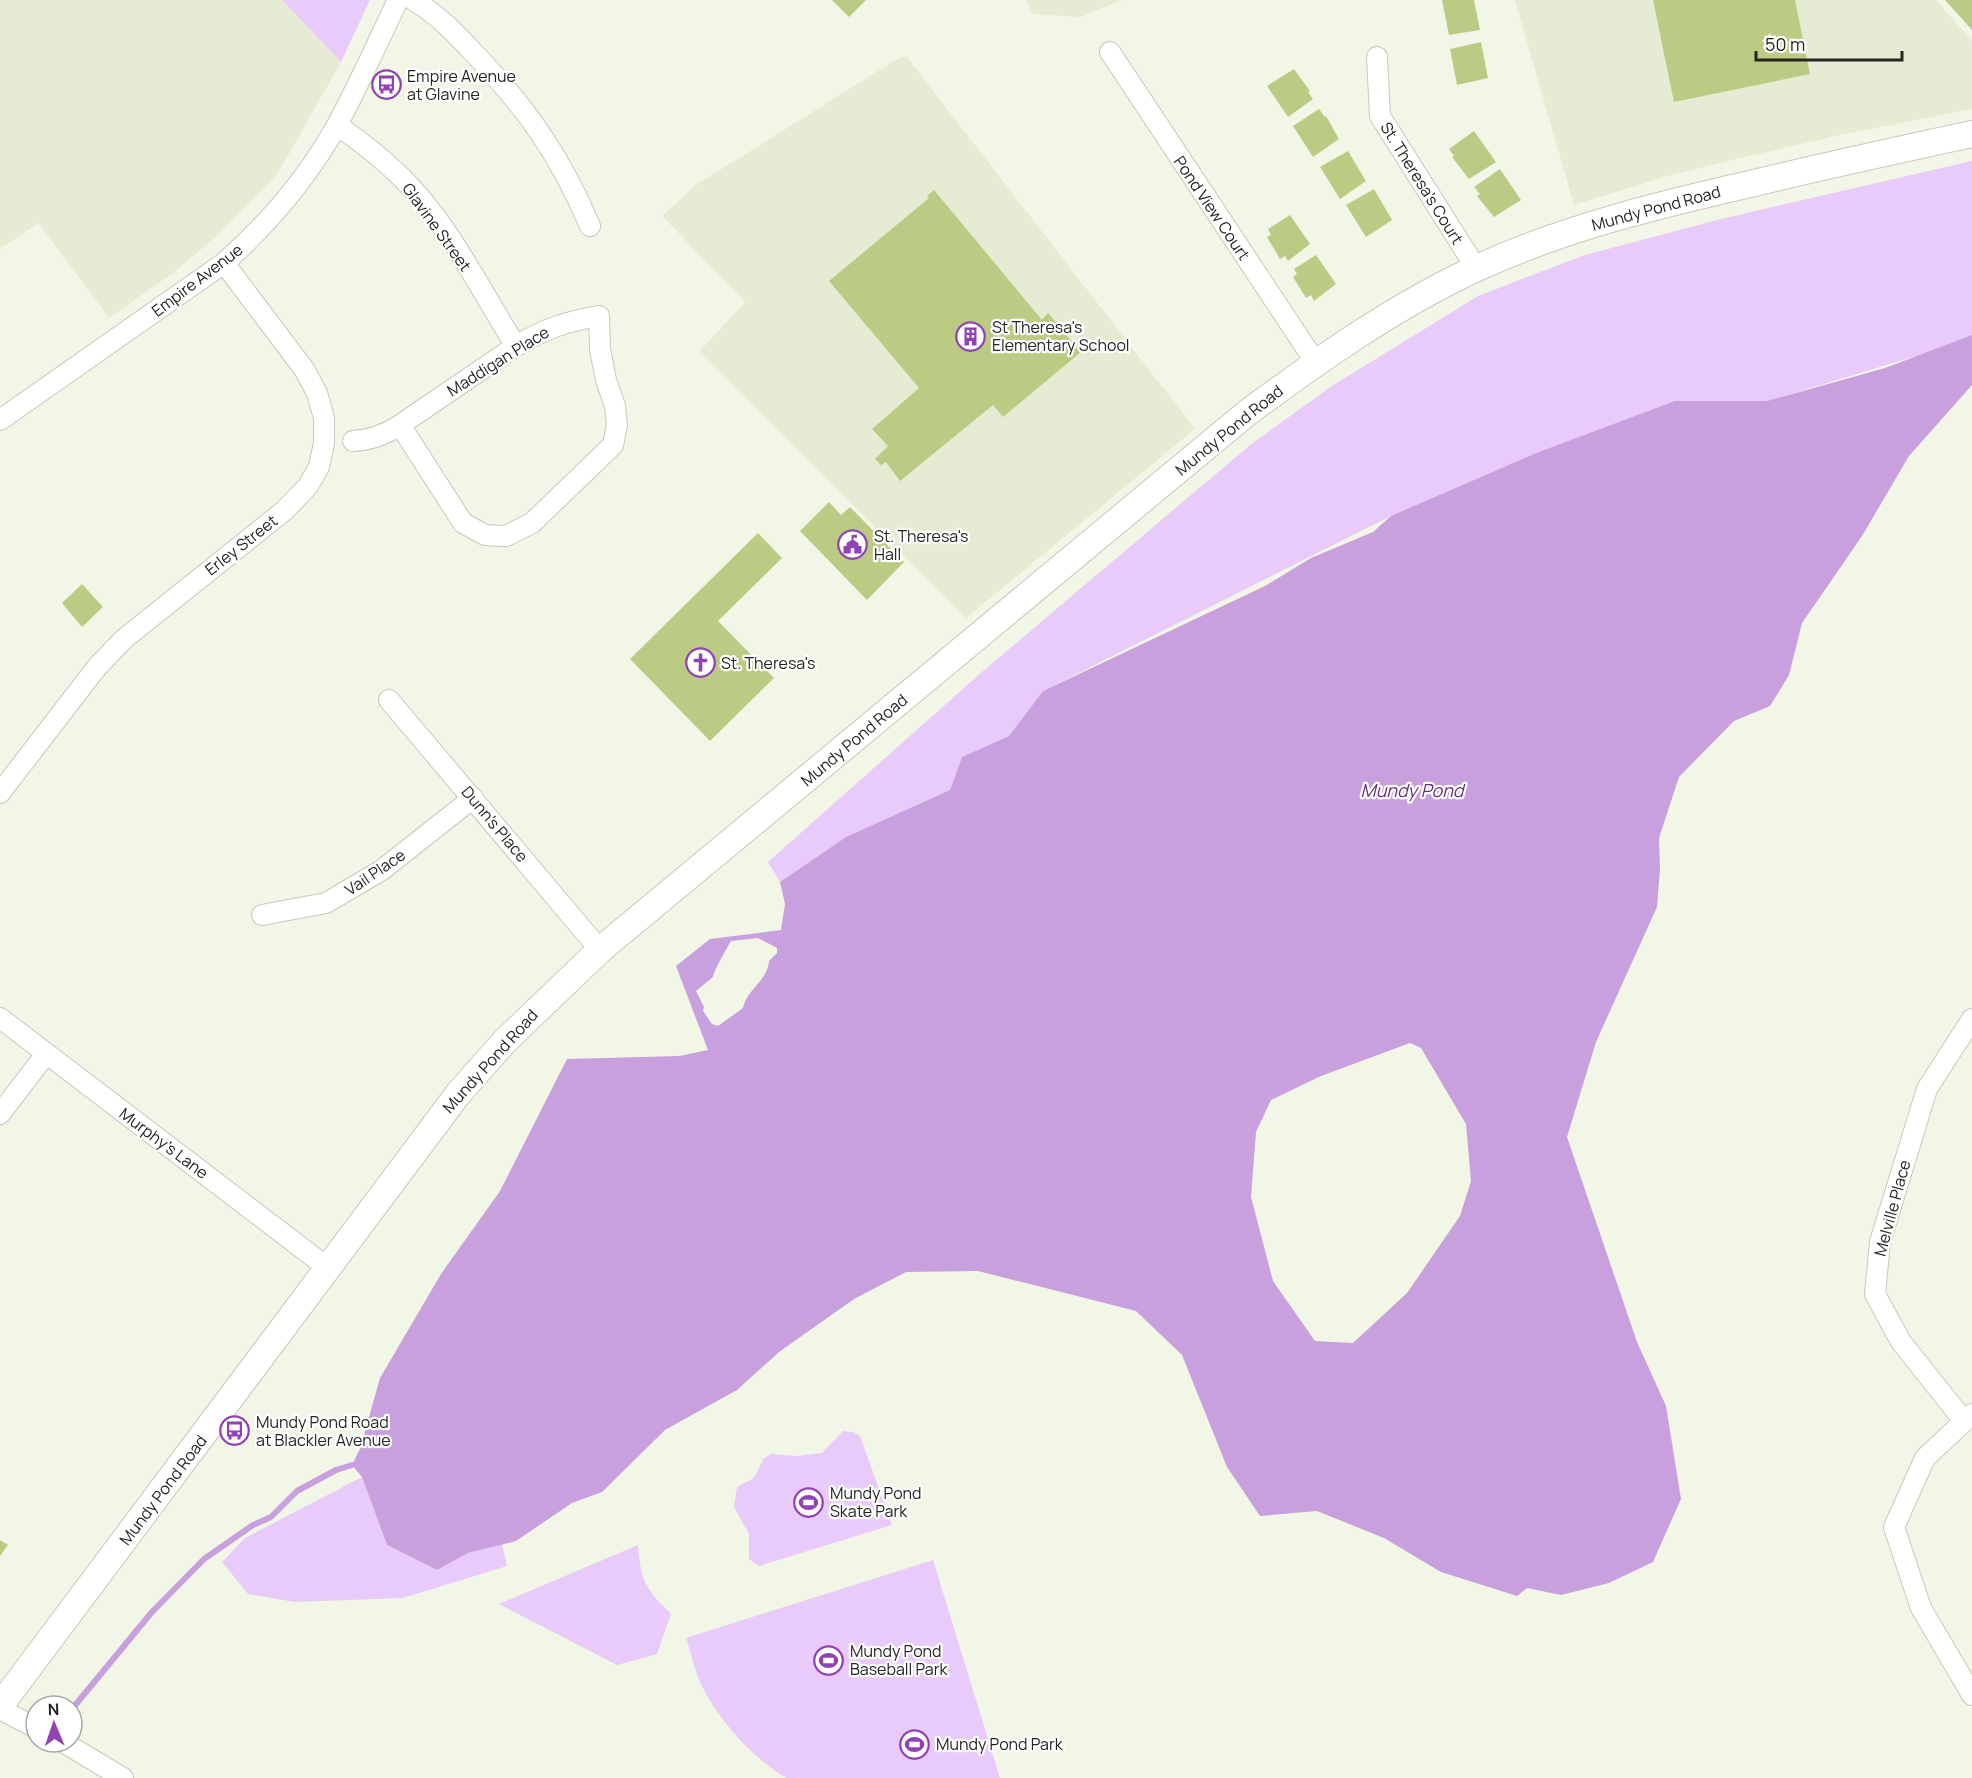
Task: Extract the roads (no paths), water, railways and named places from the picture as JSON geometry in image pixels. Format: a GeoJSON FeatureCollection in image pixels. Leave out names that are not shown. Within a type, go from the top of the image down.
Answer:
{"type":"FeatureCollection","features":[{"type":"Feature","properties":{"kind":"street","name":"Empire Avenue"},"geometry":{"type":"LineString","coordinates":[[0,420],[224,263],[249,241],[312,165],[337,125],[398,0]]}},
{"type":"Feature","properties":{"kind":"street"},"geometry":{"type":"LineString","coordinates":[[413,0],[427,8],[511,92],[552,148],[590,226]]}},
{"type":"Feature","properties":{"kind":"street","name":"Pond View Court"},"geometry":{"type":"LineString","coordinates":[[1110,52],[1316,363]]}},
{"type":"Feature","properties":{"kind":"street","name":"St. Theresa's Court"},"geometry":{"type":"LineString","coordinates":[[1377,57],[1380,116],[1476,268]]}},
{"type":"Feature","properties":{"kind":"street","name":"Glavine Street"},"geometry":{"type":"LineString","coordinates":[[337,125],[364,144],[403,179],[427,207],[516,346]]}},
{"type":"Feature","properties":{"kind":"street","name":"Mundy Pond Road"},"geometry":{"type":"LineString","coordinates":[[0,1708],[458,1094],[505,1041],[600,950],[1247,413],[1316,363],[1406,305],[1476,268],[1556,236],[1632,213],[1774,178],[1972,134]]}},
{"type":"Feature","properties":{"kind":"street","name":"Erley Street"},"geometry":{"type":"LineString","coordinates":[[0,793],[84,684],[124,639],[285,510],[308,486],[319,466],[324,443],[324,418],[317,393],[304,369],[224,263]]}},
{"type":"Feature","properties":{"kind":"street","name":"Maddigan Place"},"geometry":{"type":"LineString","coordinates":[[353,441],[378,438],[516,346],[558,323],[599,316],[600,349],[616,415],[613,445],[532,524],[506,536],[486,536],[463,523],[400,425]]}},
{"type":"Feature","properties":{"kind":"street","name":"Dunn's Place"},"geometry":{"type":"LineString","coordinates":[[389,700],[600,950]]}},
{"type":"Feature","properties":{"kind":"street","name":"Vail Place"},"geometry":{"type":"LineString","coordinates":[[262,915],[326,903],[382,870],[473,798]]}},
{"type":"Feature","properties":{"kind":"street","name":"Murphy's Lane"},"geometry":{"type":"LineString","coordinates":[[0,1018],[328,1268]]}},
{"type":"Feature","properties":{"kind":"street","name":"Melville Place"},"geometry":{"type":"LineString","coordinates":[[1972,1018],[1927,1089],[1880,1242],[1875,1294],[1902,1342],[1968,1418],[1925,1458],[1894,1527],[1921,1608],[1972,1695]]}},
{"type":"Feature","properties":{"kind":"street"},"geometry":{"type":"LineString","coordinates":[[0,1114],[46,1054]]}},
{"type":"Feature","properties":{"kind":"street"},"geometry":{"type":"LineString","coordinates":[[0,1708],[24,1721]]}},
{"type":"Feature","properties":{"kind":"street"},"geometry":{"type":"LineString","coordinates":[[83,1754],[123,1778]]}},
{"type":"Feature","properties":{"kind":"water","name":"Mundy Pond"},"geometry":{"type":"Polygon","coordinates":[[[1972,335],[1972,385],[1909,456],[1862,536],[1802,623],[1789,675],[1770,706],[1734,721],[1679,777],[1659,838],[1660,868],[1657,907],[1596,1042],[1567,1137],[1637,1342],[1666,1406],[1681,1499],[1653,1562],[1609,1583],[1561,1595],[1527,1588],[1517,1596],[1441,1572],[1384,1538],[1317,1511],[1260,1516],[1227,1467],[1182,1355],[1136,1311],[978,1271],[906,1272],[854,1299],[779,1352],[737,1390],[665,1430],[602,1492],[572,1503],[516,1541],[468,1553],[437,1570],[387,1545],[362,1477],[352,1465],[360,1449],[380,1378],[441,1274],[500,1191],[567,1059],[679,1056],[708,1050],[676,966],[710,939],[781,930],[785,904],[780,882],[846,837],[950,790],[962,757],[1009,736],[1043,691],[1265,586],[1311,558],[1373,532],[1391,516],[1539,452],[1675,401],[1767,401],[1885,368],[1972,335]],[[758,938],[731,941],[713,977],[696,991],[704,1007],[703,1011],[712,1024],[718,1026],[743,1008],[745,1001],[765,974],[769,961],[777,953],[777,948],[758,938]],[[1410,1043],[1321,1076],[1271,1100],[1256,1132],[1251,1197],[1273,1281],[1315,1341],[1353,1343],[1407,1293],[1460,1216],[1471,1181],[1466,1124],[1421,1048],[1410,1043]]]}},
{"type":"Feature","properties":{"kind":"waterway"},"geometry":{"type":"LineString","coordinates":[[84,1694],[152,1612],[204,1559],[253,1525],[271,1517],[297,1491],[336,1470],[352,1465]]}},
{"type":"Feature","properties":{"kind":"place","name":"Empire Avenue at Glavine"},"geometry":{"type":"Point","coordinates":[386,85]}},
{"type":"Feature","properties":{"kind":"place","name":"St Theresa's Elementary School"},"geometry":{"type":"Point","coordinates":[971,336]}},
{"type":"Feature","properties":{"kind":"place","name":"St. Theresa's Hall"},"geometry":{"type":"Point","coordinates":[853,545]}},
{"type":"Feature","properties":{"kind":"place","name":"St. Theresa's"},"geometry":{"type":"Point","coordinates":[700,663]}},
{"type":"Feature","properties":{"kind":"place","name":"Mundy Pond Road at Blackler Avenue"},"geometry":{"type":"Point","coordinates":[235,1431]}},
{"type":"Feature","properties":{"kind":"place","name":"Mundy Pond Skate Park"},"geometry":{"type":"Point","coordinates":[809,1502]}},
{"type":"Feature","properties":{"kind":"place","name":"Mundy Pond Baseball Park"},"geometry":{"type":"Point","coordinates":[829,1660]}},
{"type":"Feature","properties":{"kind":"place","name":"Mundy Pond Park"},"geometry":{"type":"Point","coordinates":[915,1744]}}]}
